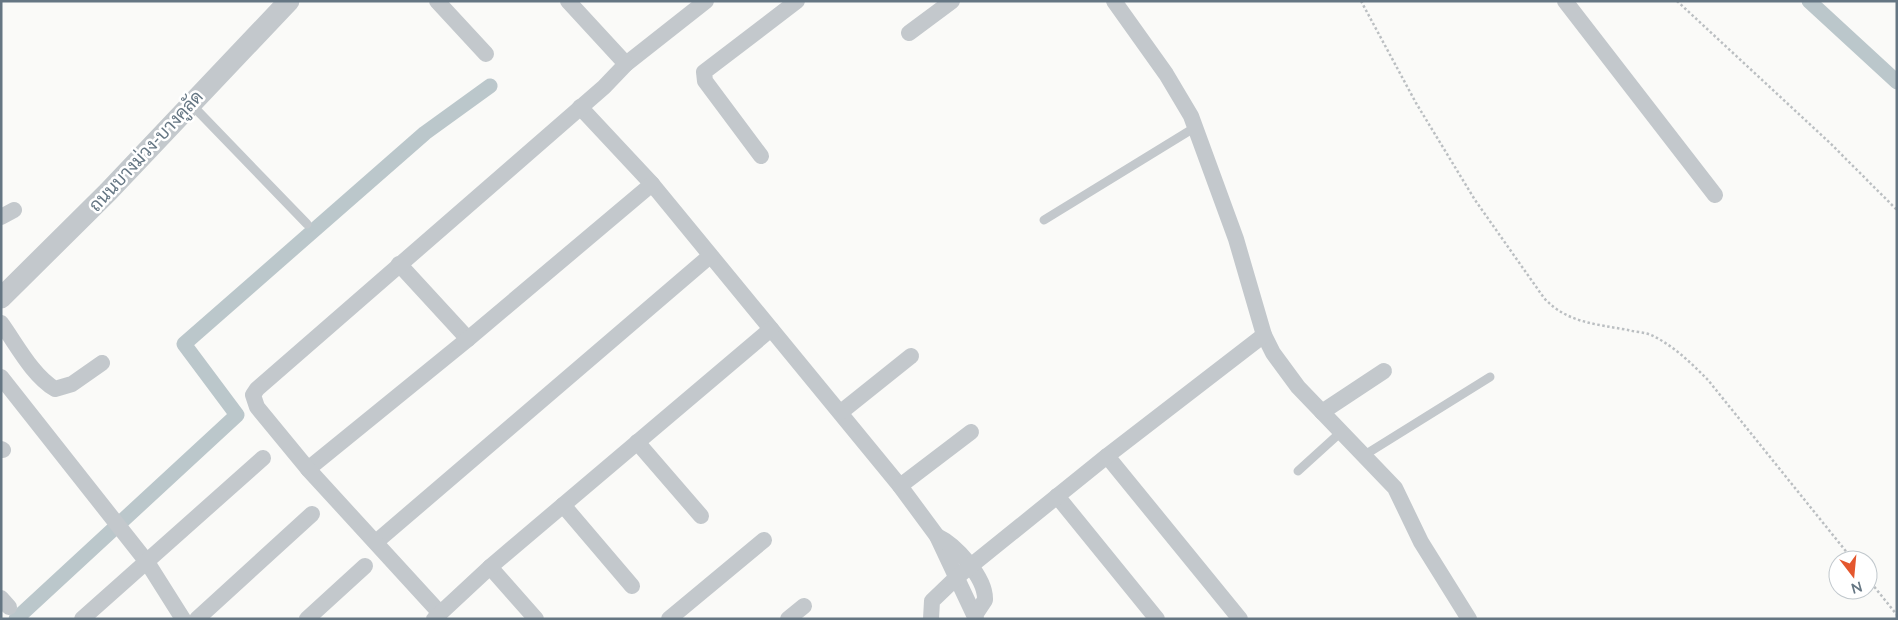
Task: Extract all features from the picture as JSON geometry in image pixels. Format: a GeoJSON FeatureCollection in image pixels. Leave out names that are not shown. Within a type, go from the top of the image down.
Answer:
{"type":"FeatureCollection","features":[{"type":"Feature","properties":{"kind":"street","name":"ถนนบางม่วง-บางคูลัด"},"geometry":{"type":"LineString","coordinates":[[1,298],[108,192],[190,103],[289,1]]}},
{"type":"Feature","properties":{"kind":"street"},"geometry":{"type":"LineString","coordinates":[[437,1],[486,54]]}},
{"type":"Feature","properties":{"kind":"street"},"geometry":{"type":"LineString","coordinates":[[568,1],[626,64]]}},
{"type":"Feature","properties":{"kind":"street"},"geometry":{"type":"LineString","coordinates":[[706,1],[626,64],[580,107],[254,392],[254,399],[257,407],[308,469],[376,542],[436,616],[490,566],[771,329]]}},
{"type":"Feature","properties":{"kind":"street"},"geometry":{"type":"LineString","coordinates":[[761,156],[705,81],[704,72],[797,1]]}},
{"type":"Feature","properties":{"kind":"street"},"geometry":{"type":"LineString","coordinates":[[909,33],[952,1]]}},
{"type":"Feature","properties":{"kind":"street"},"geometry":{"type":"LineString","coordinates":[[1114,1],[1166,74],[1190,116],[1236,239],[1264,335],[1282,367],[1363,456],[1416,510],[1429,541],[1478,619]]}},
{"type":"Feature","properties":{"kind":"street"},"geometry":{"type":"LineString","coordinates":[[1565,1],[1714,195]]}},
{"type":"Feature","properties":{"kind":"street"},"geometry":{"type":"LineString","coordinates":[[580,107],[652,184],[900,486],[937,536],[975,617]]}},
{"type":"Feature","properties":{"kind":"street"},"geometry":{"type":"LineString","coordinates":[[308,469],[468,339],[652,184]]}},
{"type":"Feature","properties":{"kind":"street"},"geometry":{"type":"LineString","coordinates":[[376,542],[710,256]]}},
{"type":"Feature","properties":{"kind":"street"},"geometry":{"type":"LineString","coordinates":[[399,264],[468,339]]}},
{"type":"Feature","properties":{"kind":"street"},"geometry":{"type":"LineString","coordinates":[[1,323],[28,362],[48,385],[55,390],[72,384],[102,363]]}},
{"type":"Feature","properties":{"kind":"street"},"geometry":{"type":"LineString","coordinates":[[930,619],[932,601],[957,576],[1107,456],[1264,335]]}},
{"type":"Feature","properties":{"kind":"street"},"geometry":{"type":"LineString","coordinates":[[841,412],[911,356]]}},
{"type":"Feature","properties":{"kind":"street"},"geometry":{"type":"LineString","coordinates":[[1322,412],[1384,371]]}},
{"type":"Feature","properties":{"kind":"street"},"geometry":{"type":"LineString","coordinates":[[1,377],[147,562],[183,619]]}},
{"type":"Feature","properties":{"kind":"street"},"geometry":{"type":"LineString","coordinates":[[900,486],[971,432]]}},
{"type":"Feature","properties":{"kind":"street"},"geometry":{"type":"LineString","coordinates":[[637,442],[701,516]]}},
{"type":"Feature","properties":{"kind":"street"},"geometry":{"type":"LineString","coordinates":[[1107,456],[1240,619]]}},
{"type":"Feature","properties":{"kind":"street"},"geometry":{"type":"LineString","coordinates":[[82,619],[263,458]]}},
{"type":"Feature","properties":{"kind":"street"},"geometry":{"type":"LineString","coordinates":[[1395,488],[1421,542],[1469,619]]}},
{"type":"Feature","properties":{"kind":"street"},"geometry":{"type":"LineString","coordinates":[[1057,496],[1157,619]]}},
{"type":"Feature","properties":{"kind":"street"},"geometry":{"type":"LineString","coordinates":[[564,505],[632,586]]}},
{"type":"Feature","properties":{"kind":"street"},"geometry":{"type":"LineString","coordinates":[[198,619],[312,514]]}},
{"type":"Feature","properties":{"kind":"street"},"geometry":{"type":"LineString","coordinates":[[937,536],[956,548],[970,566],[986,594],[985,600],[975,617]]}},
{"type":"Feature","properties":{"kind":"street"},"geometry":{"type":"LineString","coordinates":[[669,619],[764,540]]}},
{"type":"Feature","properties":{"kind":"street"},"geometry":{"type":"LineString","coordinates":[[308,619],[366,566]]}},
{"type":"Feature","properties":{"kind":"street"},"geometry":{"type":"LineString","coordinates":[[490,566],[536,619]]}},
{"type":"Feature","properties":{"kind":"street"},"geometry":{"type":"LineString","coordinates":[[788,619],[804,606]]}},
{"type":"Feature","properties":{"kind":"lane"},"geometry":{"type":"LineString","coordinates":[[190,103],[307,224]]}},
{"type":"Feature","properties":{"kind":"lane"},"geometry":{"type":"LineString","coordinates":[[1044,220],[1194,128]]}},
{"type":"Feature","properties":{"kind":"lane"},"geometry":{"type":"LineString","coordinates":[[1363,456],[1490,377]]}},
{"type":"Feature","properties":{"kind":"lane"},"geometry":{"type":"LineString","coordinates":[[1298,471],[1341,432]]}},
{"type":"Feature","properties":{"kind":"path"},"geometry":{"type":"LineString","coordinates":[[1361,1],[1416,104],[1475,200],[1544,298],[1556,310],[1569,318],[1648,334],[1665,342],[1690,362],[1708,380],[1845,550]]}},
{"type":"Feature","properties":{"kind":"path"},"geometry":{"type":"LineString","coordinates":[[1678,1],[1830,143],[1897,210]]}},
{"type":"Feature","properties":{"kind":"path"},"geometry":{"type":"LineString","coordinates":[[1878,591],[1897,615]]}},
{"type":"Feature","properties":{"kind":"waterway"},"geometry":{"type":"LineString","coordinates":[[1809,1],[1897,82]]}},
{"type":"Feature","properties":{"kind":"waterway"},"geometry":{"type":"LineString","coordinates":[[16,619],[237,415],[184,344],[425,133],[490,86]]}}]}
